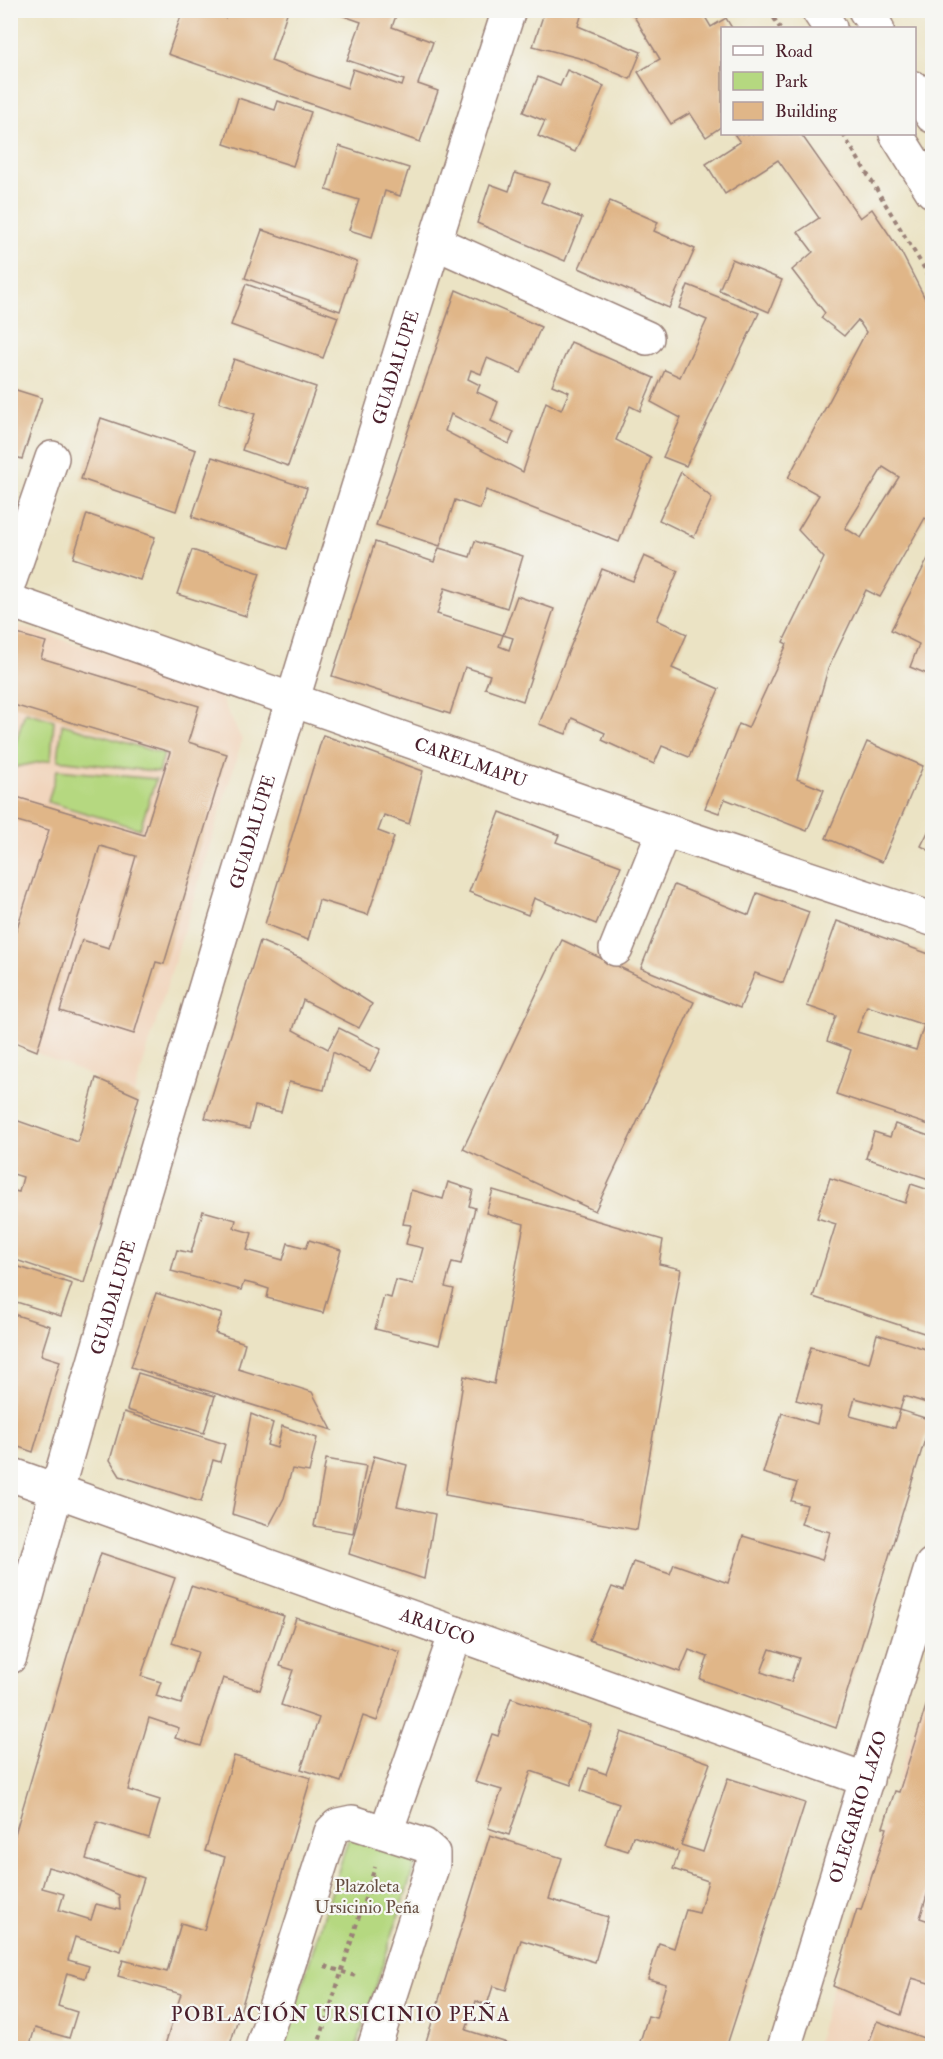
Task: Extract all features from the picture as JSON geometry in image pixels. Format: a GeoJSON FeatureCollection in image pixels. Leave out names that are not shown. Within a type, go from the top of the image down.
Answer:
{"type":"FeatureCollection","features":[{"type":"Feature","properties":{"kind":"street","name":"GUADALUPE"},"geometry":{"type":"LineString","coordinates":[[10,1657],[57,1489],[292,699],[434,242],[509,10]]}},
{"type":"Feature","properties":{"kind":"street"},"geometry":{"type":"LineString","coordinates":[[818,10],[829,27]]}},
{"type":"Feature","properties":{"kind":"street"},"geometry":{"type":"LineString","coordinates":[[866,10],[876,27]]}},
{"type":"Feature","properties":{"kind":"street"},"geometry":{"type":"LineString","coordinates":[[916,90],[933,116]]}},
{"type":"Feature","properties":{"kind":"street"},"geometry":{"type":"LineString","coordinates":[[897,135],[933,190]]}},
{"type":"Feature","properties":{"kind":"street"},"geometry":{"type":"LineString","coordinates":[[434,242],[647,339]]}},
{"type":"Feature","properties":{"kind":"street"},"geometry":{"type":"LineString","coordinates":[[10,580],[52,459]]}},
{"type":"Feature","properties":{"kind":"street","name":"CARELMAPU"},"geometry":{"type":"LineString","coordinates":[[10,601],[664,831],[933,919]]}},
{"type":"Feature","properties":{"kind":"street"},"geometry":{"type":"LineString","coordinates":[[616,949],[664,831]]}},
{"type":"Feature","properties":{"kind":"street","name":"ARAUCO"},"geometry":{"type":"LineString","coordinates":[[10,1474],[867,1780]]}},
{"type":"Feature","properties":{"kind":"street","name":"OLEGARIO LAZO"},"geometry":{"type":"LineString","coordinates":[[784,2049],[867,1780],[926,1609],[933,1565]]}},
{"type":"Feature","properties":{"kind":"street"},"geometry":{"type":"LineString","coordinates":[[386,1833],[456,1633]]}},
{"type":"Feature","properties":{"kind":"street"},"geometry":{"type":"LineString","coordinates":[[261,2049],[331,1833],[338,1825],[352,1822],[424,1845],[433,1853],[433,1864],[374,2049]]}},
{"type":"Feature","properties":{"kind":"path"},"geometry":{"type":"LineString","coordinates":[[769,10],[779,27]]}},
{"type":"Feature","properties":{"kind":"path"},"geometry":{"type":"LineString","coordinates":[[844,135],[933,282]]}},
{"type":"Feature","properties":{"kind":"path"},"geometry":{"type":"LineString","coordinates":[[317,2049],[386,1833]]}},
{"type":"Feature","properties":{"kind":"path"},"geometry":{"type":"LineString","coordinates":[[292,1955],[393,1989]]}},
{"type":"Feature","properties":{"kind":"shaded area"},"geometry":{"type":"Polygon","coordinates":[[[11,623],[217,690],[242,740],[134,1094],[11,1042],[11,623]]]}},
{"type":"Feature","properties":{"kind":"shaded area"},"geometry":{"type":"Polygon","coordinates":[[[932,1673],[932,2048],[815,2048],[833,1986],[932,1673]]]}},
{"type":"Feature","properties":{"kind":"green space"},"geometry":{"type":"Polygon","coordinates":[[[25,712],[54,720],[51,760],[11,768],[11,758],[25,712]]]}},
{"type":"Feature","properties":{"kind":"green space"},"geometry":{"type":"Polygon","coordinates":[[[62,724],[164,754],[159,772],[58,760],[62,724]]]}},
{"type":"Feature","properties":{"kind":"green space"},"geometry":{"type":"Polygon","coordinates":[[[57,770],[156,779],[140,829],[48,802],[57,770]]]}},
{"type":"Feature","properties":{"kind":"green space","name":"Plazoleta Ursicinio Peña"},"geometry":{"type":"Polygon","coordinates":[[[352,1835],[415,1855],[416,1861],[356,2048],[282,2048],[348,1840],[352,1835]]]}},
{"type":"Feature","properties":{"kind":"building"},"geometry":{"type":"Polygon","coordinates":[[[183,10],[205,10],[225,18],[228,10],[288,10],[271,61],[347,88],[353,69],[402,86],[404,80],[347,60],[361,22],[327,10],[398,10],[392,27],[433,42],[418,84],[438,91],[420,142],[168,54],[183,10]]]}},
{"type":"Feature","properties":{"kind":"building"},"geometry":{"type":"Polygon","coordinates":[[[545,10],[583,10],[578,26],[641,52],[630,79],[583,59],[533,46],[545,10]]]}},
{"type":"Feature","properties":{"kind":"building"},"geometry":{"type":"Polygon","coordinates":[[[630,10],[701,10],[711,27],[726,18],[731,27],[721,27],[721,127],[706,137],[690,113],[671,124],[638,72],[660,59],[630,10]]]}},
{"type":"Feature","properties":{"kind":"building"},"geometry":{"type":"Polygon","coordinates":[[[567,70],[604,86],[575,152],[538,136],[545,121],[523,112],[538,77],[560,86],[567,70]]]}},
{"type":"Feature","properties":{"kind":"building"},"geometry":{"type":"Polygon","coordinates":[[[238,98],[275,110],[278,101],[311,112],[293,166],[224,144],[238,98]]]}},
{"type":"Feature","properties":{"kind":"building"},"geometry":{"type":"Polygon","coordinates":[[[735,135],[802,135],[860,218],[872,209],[901,252],[932,312],[932,331],[925,336],[932,347],[932,523],[925,518],[880,597],[866,590],[828,669],[797,779],[824,790],[807,831],[725,799],[719,813],[705,808],[739,724],[748,728],[787,644],[783,642],[824,558],[798,530],[819,495],[788,478],[866,332],[858,320],[844,336],[821,318],[825,313],[792,270],[813,252],[798,232],[819,218],[778,160],[725,194],[706,164],[740,142],[735,135]],[[883,467],[845,528],[861,538],[899,477],[883,467]]]}},
{"type":"Feature","properties":{"kind":"building"},"geometry":{"type":"Polygon","coordinates":[[[339,146],[409,168],[400,196],[385,191],[372,237],[349,230],[359,200],[326,190],[339,146]]]}},
{"type":"Feature","properties":{"kind":"building"},"geometry":{"type":"Polygon","coordinates":[[[515,173],[549,183],[541,202],[582,218],[565,261],[477,223],[490,184],[509,191],[515,173]]]}},
{"type":"Feature","properties":{"kind":"building"},"geometry":{"type":"Polygon","coordinates":[[[610,201],[658,222],[654,231],[695,249],[669,308],[579,268],[610,201]]]}},
{"type":"Feature","properties":{"kind":"building"},"geometry":{"type":"Polygon","coordinates":[[[262,230],[357,262],[340,311],[245,278],[262,230]]]}},
{"type":"Feature","properties":{"kind":"building"},"geometry":{"type":"Polygon","coordinates":[[[732,259],[782,280],[769,312],[719,290],[732,259]]]}},
{"type":"Feature","properties":{"kind":"building"},"geometry":{"type":"Polygon","coordinates":[[[246,284],[338,317],[323,358],[231,325],[246,284]]]}},
{"type":"Feature","properties":{"kind":"building"},"geometry":{"type":"Polygon","coordinates":[[[688,285],[759,313],[686,466],[663,457],[681,418],[651,402],[665,370],[680,377],[707,320],[679,308],[688,285]]]}},
{"type":"Feature","properties":{"kind":"building"},"geometry":{"type":"Polygon","coordinates":[[[456,290],[541,327],[521,373],[487,358],[481,374],[471,370],[468,379],[480,385],[477,392],[498,402],[491,421],[514,432],[509,444],[451,414],[445,431],[523,472],[546,402],[561,410],[569,392],[552,385],[571,342],[654,378],[640,411],[630,406],[616,440],[651,458],[619,542],[486,490],[480,509],[455,500],[440,546],[376,525],[456,290]]]}},
{"type":"Feature","properties":{"kind":"building"},"geometry":{"type":"Polygon","coordinates":[[[234,359],[316,387],[288,466],[242,450],[255,414],[219,402],[234,359]]]}},
{"type":"Feature","properties":{"kind":"building"},"geometry":{"type":"Polygon","coordinates":[[[10,388],[42,398],[22,459],[10,455],[10,388]]]}},
{"type":"Feature","properties":{"kind":"building"},"geometry":{"type":"Polygon","coordinates":[[[101,418],[196,450],[176,511],[81,479],[101,418]]]}},
{"type":"Feature","properties":{"kind":"building"},"geometry":{"type":"Polygon","coordinates":[[[212,457],[307,488],[287,549],[192,517],[212,457]]]}},
{"type":"Feature","properties":{"kind":"building"},"geometry":{"type":"Polygon","coordinates":[[[681,472],[712,498],[694,537],[659,520],[681,472]]]}},
{"type":"Feature","properties":{"kind":"building"},"geometry":{"type":"Polygon","coordinates":[[[87,514],[155,537],[140,580],[73,558],[87,514]]]}},
{"type":"Feature","properties":{"kind":"building"},"geometry":{"type":"Polygon","coordinates":[[[475,541],[523,556],[507,608],[445,588],[437,614],[503,635],[517,596],[554,609],[523,701],[485,688],[490,675],[465,667],[450,714],[332,676],[375,542],[434,562],[439,548],[470,557],[475,541]],[[503,635],[499,646],[509,650],[513,638],[503,635]]]}},
{"type":"Feature","properties":{"kind":"building"},"geometry":{"type":"Polygon","coordinates":[[[192,550],[260,573],[246,616],[177,594],[192,550]]]}},
{"type":"Feature","properties":{"kind":"building"},"geometry":{"type":"Polygon","coordinates":[[[932,551],[932,676],[910,667],[919,644],[891,630],[932,551]]]}},
{"type":"Feature","properties":{"kind":"building"},"geometry":{"type":"Polygon","coordinates":[[[644,556],[678,571],[657,620],[687,634],[672,668],[719,689],[689,757],[662,746],[654,764],[602,740],[605,733],[572,718],[566,734],[539,724],[602,569],[633,581],[644,556]]]}},
{"type":"Feature","properties":{"kind":"building"},"geometry":{"type":"Polygon","coordinates":[[[17,634],[46,642],[41,658],[199,706],[188,742],[227,754],[164,964],[156,962],[134,1034],[60,1011],[82,940],[109,948],[136,856],[100,846],[37,1051],[10,1040],[10,949],[49,830],[10,819],[10,795],[144,835],[170,752],[10,704],[10,649],[12,649],[17,634]]]}},
{"type":"Feature","properties":{"kind":"building"},"geometry":{"type":"Polygon","coordinates":[[[323,735],[423,771],[409,824],[384,815],[378,831],[394,837],[368,915],[319,900],[308,940],[265,924],[323,735]]]}},
{"type":"Feature","properties":{"kind":"building"},"geometry":{"type":"Polygon","coordinates":[[[867,742],[923,766],[882,862],[826,838],[867,742]]]}},
{"type":"Feature","properties":{"kind":"building"},"geometry":{"type":"Polygon","coordinates":[[[500,812],[559,835],[556,842],[621,866],[596,924],[534,898],[528,915],[469,892],[500,812]]]}},
{"type":"Feature","properties":{"kind":"building"},"geometry":{"type":"Polygon","coordinates":[[[932,824],[932,852],[921,846],[932,824]]]}},
{"type":"Feature","properties":{"kind":"building"},"geometry":{"type":"Polygon","coordinates":[[[674,885],[749,915],[757,893],[809,912],[783,983],[755,973],[740,1008],[641,968],[674,885]]]}},
{"type":"Feature","properties":{"kind":"building"},"geometry":{"type":"Polygon","coordinates":[[[837,921],[932,955],[932,1126],[836,1094],[851,1050],[827,1041],[836,1016],[807,1006],[837,921]],[[867,1006],[857,1032],[916,1050],[924,1025],[867,1006]]]}},
{"type":"Feature","properties":{"kind":"building"},"geometry":{"type":"Polygon","coordinates":[[[562,940],[694,1002],[595,1211],[463,1149],[562,940]]]}},
{"type":"Feature","properties":{"kind":"building"},"geometry":{"type":"Polygon","coordinates":[[[260,941],[300,958],[372,1004],[359,1028],[303,1000],[293,1030],[328,1049],[339,1028],[381,1049],[370,1071],[333,1052],[324,1090],[289,1082],[281,1112],[255,1106],[249,1129],[205,1118],[260,941]]]}},
{"type":"Feature","properties":{"kind":"building"},"geometry":{"type":"Polygon","coordinates":[[[96,1078],[139,1097],[84,1283],[10,1258],[10,1232],[13,1226],[10,1225],[10,1190],[19,1192],[23,1177],[10,1173],[10,1118],[78,1142],[96,1078]]]}},
{"type":"Feature","properties":{"kind":"building"},"geometry":{"type":"Polygon","coordinates":[[[895,1124],[932,1137],[932,1180],[866,1158],[874,1132],[890,1137],[895,1124]]]}},
{"type":"Feature","properties":{"kind":"building"},"geometry":{"type":"Polygon","coordinates":[[[830,1178],[905,1203],[911,1184],[932,1191],[932,1317],[927,1334],[813,1297],[836,1224],[817,1218],[830,1178]]]}},
{"type":"Feature","properties":{"kind":"building"},"geometry":{"type":"Polygon","coordinates":[[[448,1182],[473,1190],[469,1206],[475,1208],[461,1264],[452,1262],[445,1287],[454,1289],[439,1345],[375,1329],[384,1296],[391,1298],[396,1280],[413,1284],[423,1248],[406,1244],[411,1225],[403,1224],[411,1190],[443,1199],[448,1182]]]}},
{"type":"Feature","properties":{"kind":"building"},"geometry":{"type":"Polygon","coordinates":[[[493,1190],[663,1240],[659,1264],[681,1269],[637,1530],[445,1495],[464,1376],[494,1384],[524,1224],[486,1213],[493,1190]]]}},
{"type":"Feature","properties":{"kind":"building"},"geometry":{"type":"Polygon","coordinates":[[[203,1211],[236,1220],[234,1228],[252,1233],[247,1250],[283,1260],[288,1243],[306,1248],[309,1240],[341,1250],[323,1313],[267,1298],[269,1289],[257,1285],[244,1282],[241,1290],[171,1271],[177,1250],[191,1253],[203,1211]]]}},
{"type":"Feature","properties":{"kind":"building"},"geometry":{"type":"Polygon","coordinates":[[[10,1264],[72,1284],[61,1316],[10,1300],[10,1264]]]}},
{"type":"Feature","properties":{"kind":"building"},"geometry":{"type":"Polygon","coordinates":[[[156,1293],[222,1314],[215,1333],[245,1343],[238,1369],[312,1392],[332,1430],[131,1367],[156,1293]]]}},
{"type":"Feature","properties":{"kind":"building"},"geometry":{"type":"Polygon","coordinates":[[[10,1313],[50,1326],[41,1355],[60,1361],[33,1452],[10,1444],[10,1313]]]}},
{"type":"Feature","properties":{"kind":"building"},"geometry":{"type":"Polygon","coordinates":[[[877,1334],[932,1351],[930,1404],[904,1396],[900,1410],[931,1420],[836,1728],[700,1679],[708,1657],[689,1650],[680,1672],[589,1640],[612,1587],[623,1591],[633,1562],[670,1574],[674,1564],[728,1583],[743,1536],[822,1560],[830,1532],[801,1524],[807,1505],[791,1501],[797,1483],[763,1473],[782,1413],[817,1424],[821,1407],[796,1400],[811,1347],[869,1363],[877,1334]],[[855,1398],[850,1416],[895,1428],[900,1410],[855,1398]],[[770,1649],[761,1672],[791,1682],[799,1658],[770,1649]]]}},
{"type":"Feature","properties":{"kind":"building"},"geometry":{"type":"Polygon","coordinates":[[[138,1373],[215,1396],[204,1433],[127,1410],[138,1373]]]}},
{"type":"Feature","properties":{"kind":"building"},"geometry":{"type":"Polygon","coordinates":[[[124,1412],[225,1444],[220,1462],[213,1460],[201,1502],[120,1476],[110,1460],[124,1412]]]}},
{"type":"Feature","properties":{"kind":"building"},"geometry":{"type":"Polygon","coordinates":[[[251,1414],[273,1423],[267,1445],[277,1448],[282,1426],[317,1438],[309,1472],[292,1469],[284,1498],[269,1526],[232,1514],[251,1414]]]}},
{"type":"Feature","properties":{"kind":"building"},"geometry":{"type":"Polygon","coordinates":[[[374,1456],[407,1465],[397,1506],[435,1514],[424,1579],[349,1554],[374,1456]]]}},
{"type":"Feature","properties":{"kind":"building"},"geometry":{"type":"Polygon","coordinates":[[[326,1459],[366,1466],[353,1533],[314,1526],[326,1459]]]}},
{"type":"Feature","properties":{"kind":"building"},"geometry":{"type":"Polygon","coordinates":[[[101,1553],[175,1578],[141,1676],[161,1682],[156,1696],[181,1704],[198,1652],[172,1643],[191,1586],[284,1616],[260,1690],[223,1678],[201,1746],[175,1738],[179,1728],[149,1718],[128,1790],[160,1800],[149,1838],[97,1822],[86,1859],[144,1878],[121,1951],[75,1937],[68,1960],[89,1966],[85,1978],[67,1973],[58,2006],[77,2012],[69,2038],[35,2028],[29,2048],[10,2048],[10,1851],[68,1654],[101,1553]],[[48,1867],[42,1888],[64,1894],[59,1910],[91,1920],[96,1904],[120,1910],[119,1895],[73,1874],[48,1867]]]}},
{"type":"Feature","properties":{"kind":"building"},"geometry":{"type":"Polygon","coordinates":[[[296,1618],[400,1652],[377,1721],[363,1716],[341,1782],[301,1769],[319,1718],[281,1705],[293,1670],[280,1666],[296,1618]]]}},
{"type":"Feature","properties":{"kind":"building"},"geometry":{"type":"Polygon","coordinates":[[[932,1687],[932,1879],[920,1918],[932,1922],[932,1984],[912,1978],[901,2015],[833,1986],[857,1909],[861,1910],[887,1828],[883,1827],[895,1791],[899,1792],[932,1687]]]}},
{"type":"Feature","properties":{"kind":"building"},"geometry":{"type":"Polygon","coordinates":[[[511,1698],[591,1725],[571,1785],[531,1771],[509,1835],[488,1828],[502,1790],[475,1782],[492,1734],[498,1736],[511,1698]]]}},
{"type":"Feature","properties":{"kind":"building"},"geometry":{"type":"Polygon","coordinates":[[[621,1732],[710,1763],[681,1845],[703,1852],[728,1778],[805,1803],[726,2048],[638,2048],[648,2016],[656,2018],[666,1984],[648,1979],[659,1943],[674,1948],[686,1910],[699,1913],[708,1881],[673,1869],[679,1852],[633,1836],[628,1851],[605,1844],[619,1804],[581,1791],[589,1768],[606,1774],[621,1732]]]}},
{"type":"Feature","properties":{"kind":"building"},"geometry":{"type":"Polygon","coordinates":[[[234,1756],[311,1778],[229,2048],[164,2048],[181,1994],[118,1976],[123,1960],[167,1972],[181,1923],[204,1930],[225,1857],[205,1851],[234,1756]]]}},
{"type":"Feature","properties":{"kind":"building"},"geometry":{"type":"Polygon","coordinates":[[[490,1835],[562,1858],[549,1899],[608,1917],[595,1962],[521,1940],[506,1990],[493,1986],[487,2005],[476,2001],[466,2030],[523,2048],[424,2048],[490,1835]]]}},
{"type":"Feature","properties":{"kind":"building"},"geometry":{"type":"Polygon","coordinates":[[[877,2021],[932,2041],[932,2048],[867,2048],[877,2021]]]}},
{"type":"Feature","properties":{"kind":"district","name":"POBLACIÓN URSICINIO PEÑA"},"geometry":{"type":"Point","coordinates":[341,2014]}}]}
